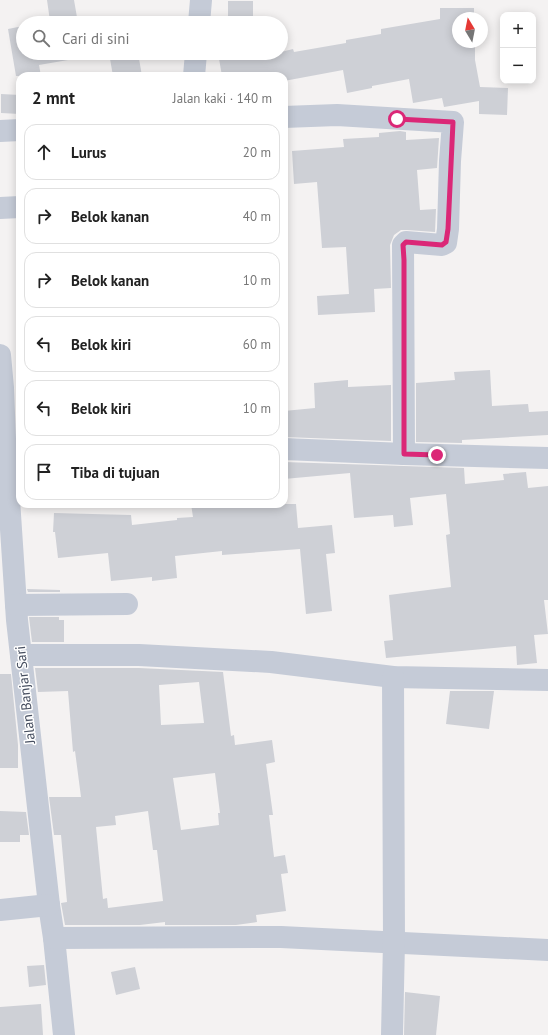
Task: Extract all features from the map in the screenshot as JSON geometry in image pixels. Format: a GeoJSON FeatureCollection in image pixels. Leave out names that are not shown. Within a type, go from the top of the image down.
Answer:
{"type":"FeatureCollection","features":[{"type":"Feature","properties":{"kind":"street"},"geometry":{"type":"LineString","coordinates":[[199,16],[201,0]]}},
{"type":"Feature","properties":{"kind":"street"},"geometry":{"type":"LineString","coordinates":[[194,72],[195,60]]}},
{"type":"Feature","properties":{"kind":"street"},"geometry":{"type":"LineString","coordinates":[[288,117],[337,116],[453,122],[448,229],[446,242],[442,245],[406,242],[403,245],[404,454]]}},
{"type":"Feature","properties":{"kind":"street"},"geometry":{"type":"LineString","coordinates":[[0,131],[16,130]]}},
{"type":"Feature","properties":{"kind":"street"},"geometry":{"type":"LineString","coordinates":[[0,208],[16,207]]}},
{"type":"Feature","properties":{"kind":"street","name":"Jalan Banjar Sari"},"geometry":{"type":"LineString","coordinates":[[0,355],[3,388],[12,439],[11,615],[21,655],[64,1035]]}},
{"type":"Feature","properties":{"kind":"street"},"geometry":{"type":"LineString","coordinates":[[288,449],[548,458]]}},
{"type":"Feature","properties":{"kind":"street"},"geometry":{"type":"LineString","coordinates":[[11,615],[127,604]]}},
{"type":"Feature","properties":{"kind":"street"},"geometry":{"type":"LineString","coordinates":[[21,655],[139,655],[271,662],[393,677],[548,680]]}},
{"type":"Feature","properties":{"kind":"street"},"geometry":{"type":"LineString","coordinates":[[392,1035],[394,942],[393,677]]}},
{"type":"Feature","properties":{"kind":"street"},"geometry":{"type":"LineString","coordinates":[[0,910],[49,905]]}},
{"type":"Feature","properties":{"kind":"street"},"geometry":{"type":"LineString","coordinates":[[54,938],[281,937],[548,950]]}},
{"type":"Feature","properties":{"kind":"building"},"geometry":{"type":"Polygon","coordinates":[[[47,0],[74,0],[77,16],[49,16],[47,0]]]}},
{"type":"Feature","properties":{"kind":"building"},"geometry":{"type":"Polygon","coordinates":[[[228,1],[253,1],[253,16],[228,16],[228,1]]]}},
{"type":"Feature","properties":{"kind":"building"},"geometry":{"type":"Polygon","coordinates":[[[440,8],[474,8],[474,12],[452,12],[452,48],[475,48],[475,60],[480,87],[508,88],[507,115],[479,114],[479,101],[444,107],[442,98],[413,103],[409,79],[372,86],[372,88],[347,93],[343,70],[288,80],[288,72],[221,72],[219,60],[288,60],[288,50],[293,49],[294,52],[346,43],[346,40],[381,34],[381,29],[440,19],[440,8]]]}},
{"type":"Feature","properties":{"kind":"building"},"geometry":{"type":"Polygon","coordinates":[[[16,27],[16,60],[68,60],[39,65],[40,72],[16,72],[16,76],[8,29],[16,27]]]}},
{"type":"Feature","properties":{"kind":"building"},"geometry":{"type":"Polygon","coordinates":[[[110,60],[139,60],[141,72],[112,72],[110,60]]]}},
{"type":"Feature","properties":{"kind":"building"},"geometry":{"type":"Polygon","coordinates":[[[1,94],[16,95],[16,114],[1,113],[1,94]]]}},
{"type":"Feature","properties":{"kind":"building"},"geometry":{"type":"Polygon","coordinates":[[[400,131],[406,132],[406,140],[439,138],[437,168],[417,170],[420,210],[436,209],[435,232],[401,230],[394,235],[390,245],[391,288],[374,289],[375,312],[318,315],[317,296],[349,294],[346,247],[322,248],[317,182],[294,184],[292,151],[344,147],[343,139],[379,137],[379,133],[400,131]]]}},
{"type":"Feature","properties":{"kind":"building"},"geometry":{"type":"Polygon","coordinates":[[[490,370],[492,406],[528,404],[529,412],[548,411],[548,435],[462,440],[462,443],[416,442],[416,383],[455,380],[454,372],[490,370]]]}},
{"type":"Feature","properties":{"kind":"building"},"geometry":{"type":"Polygon","coordinates":[[[348,380],[348,387],[391,385],[391,441],[288,437],[288,411],[315,408],[314,383],[348,380]]]}},
{"type":"Feature","properties":{"kind":"building"},"geometry":{"type":"Polygon","coordinates":[[[288,462],[464,468],[465,484],[504,480],[503,474],[526,472],[528,488],[548,486],[548,600],[544,600],[548,634],[534,635],[537,663],[517,665],[516,646],[386,658],[384,641],[393,640],[389,595],[451,587],[446,535],[450,534],[446,494],[410,498],[413,525],[394,527],[393,515],[354,518],[350,473],[288,479],[288,462]]]}},
{"type":"Feature","properties":{"kind":"building"},"geometry":{"type":"Polygon","coordinates":[[[288,504],[296,504],[298,528],[332,525],[335,553],[326,554],[332,611],[306,614],[300,549],[222,555],[222,551],[175,556],[177,578],[152,581],[152,577],[111,581],[108,553],[58,558],[55,532],[53,532],[54,513],[131,515],[132,525],[193,517],[192,508],[288,508],[288,504]]]}},
{"type":"Feature","properties":{"kind":"building"},"geometry":{"type":"Polygon","coordinates":[[[27,589],[60,590],[60,592],[28,592],[27,589]]]}},
{"type":"Feature","properties":{"kind":"building"},"geometry":{"type":"Polygon","coordinates":[[[29,617],[59,617],[59,620],[64,620],[64,642],[32,642],[29,617]]]}},
{"type":"Feature","properties":{"kind":"building"},"geometry":{"type":"Polygon","coordinates":[[[35,668],[139,668],[223,672],[231,736],[234,735],[235,745],[272,740],[275,762],[266,764],[273,815],[269,815],[274,857],[285,855],[288,873],[281,874],[286,911],[256,915],[257,922],[236,925],[165,925],[165,922],[140,925],[65,925],[61,903],[67,902],[61,835],[54,835],[49,797],[81,797],[75,751],[73,752],[68,691],[38,692],[35,668]],[[199,682],[159,685],[161,725],[204,723],[199,682]],[[215,773],[173,778],[181,830],[219,825],[218,813],[220,813],[215,773]],[[148,811],[115,816],[116,825],[96,827],[103,899],[107,898],[108,908],[163,901],[157,850],[153,850],[148,811]]]}},
{"type":"Feature","properties":{"kind":"building"},"geometry":{"type":"Polygon","coordinates":[[[0,674],[11,674],[18,745],[18,768],[0,768],[0,674]]]}},
{"type":"Feature","properties":{"kind":"building"},"geometry":{"type":"Polygon","coordinates":[[[450,691],[494,691],[489,729],[446,724],[450,691]]]}},
{"type":"Feature","properties":{"kind":"building"},"geometry":{"type":"Polygon","coordinates":[[[0,811],[26,812],[29,835],[20,835],[20,842],[0,842],[0,811]]]}},
{"type":"Feature","properties":{"kind":"building"},"geometry":{"type":"Polygon","coordinates":[[[44,965],[46,985],[29,987],[27,966],[44,965]]]}},
{"type":"Feature","properties":{"kind":"building"},"geometry":{"type":"Polygon","coordinates":[[[135,967],[140,989],[116,995],[111,972],[135,967]]]}},
{"type":"Feature","properties":{"kind":"building"},"geometry":{"type":"Polygon","coordinates":[[[405,992],[440,996],[436,1035],[404,1035],[405,992]]]}},
{"type":"Feature","properties":{"kind":"building"},"geometry":{"type":"Polygon","coordinates":[[[41,1004],[43,1035],[0,1035],[0,1007],[41,1004]]]}},
{"type":"Feature","properties":{"kind":"route"},"geometry":{"type":"LineString","coordinates":[[397,119],[453,122],[446,244],[406,242],[403,245],[404,454],[437,455]]}}]}
